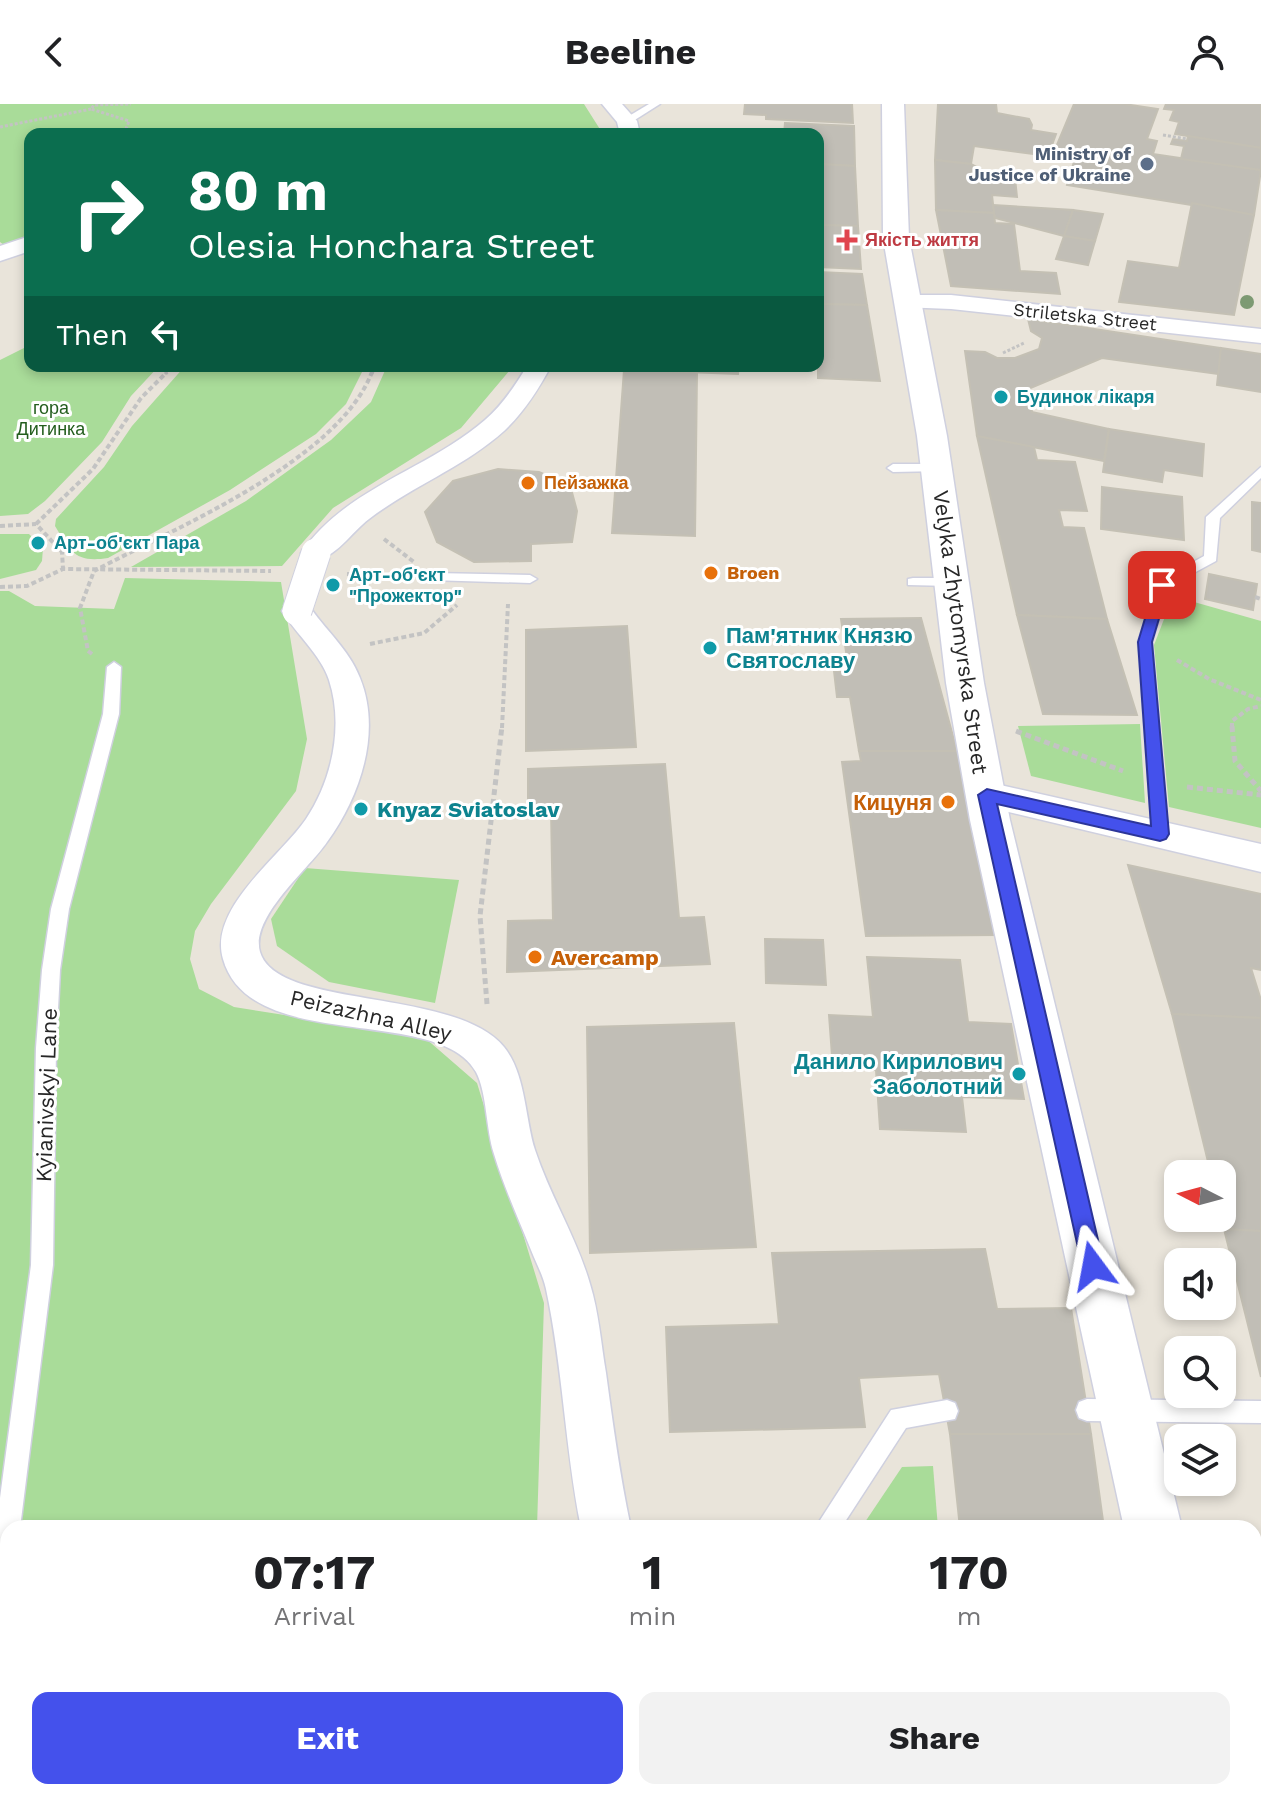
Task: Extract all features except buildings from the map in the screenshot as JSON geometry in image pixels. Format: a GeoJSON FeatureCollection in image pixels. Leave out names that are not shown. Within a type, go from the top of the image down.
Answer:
{"type":"FeatureCollection","features":[{"type":"Feature","properties":{"kind":"main road","name":"Velyka Zhytomyrska Street"},"geometry":{"type":"LineString","coordinates":[[893,104],[896,238],[937,468],[965,683],[1107,1410],[1150,1520]]}},
{"type":"Feature","properties":{"kind":"street"},"geometry":{"type":"LineString","coordinates":[[612,104],[629,128]]}},
{"type":"Feature","properties":{"kind":"street"},"geometry":{"type":"LineString","coordinates":[[0,254],[24,245]]}},
{"type":"Feature","properties":{"kind":"street","name":"Striletska Street"},"geometry":{"type":"LineString","coordinates":[[909,302],[951,302],[1261,336]]}},
{"type":"Feature","properties":{"kind":"street","name":"Peizazhna Alley"},"geometry":{"type":"LineString","coordinates":[[491,1061],[461,1035],[392,1017],[302,1002],[270,990],[251,977],[240,957],[239,939],[248,913],[317,830],[349,762],[353,717],[345,679],[330,652],[305,626],[297,611],[316,553],[346,519],[480,438],[514,408],[535,372]]}},
{"type":"Feature","properties":{"kind":"street"},"geometry":{"type":"LineString","coordinates":[[987,795],[1261,858]]}},
{"type":"Feature","properties":{"kind":"street"},"geometry":{"type":"LineString","coordinates":[[491,1061],[513,1148],[568,1286],[595,1481],[604,1520]]}},
{"type":"Feature","properties":{"kind":"lane"},"geometry":{"type":"LineString","coordinates":[[629,128],[655,104]]}},
{"type":"Feature","properties":{"kind":"lane"},"geometry":{"type":"LineString","coordinates":[[893,468],[937,468]]}},
{"type":"Feature","properties":{"kind":"lane"},"geometry":{"type":"LineString","coordinates":[[1160,834],[1145,642],[1162,585],[1211,558],[1213,517],[1261,471]]}},
{"type":"Feature","properties":{"kind":"lane"},"geometry":{"type":"LineString","coordinates":[[434,577],[530,579]]}},
{"type":"Feature","properties":{"kind":"lane"},"geometry":{"type":"LineString","coordinates":[[913,582],[951,582]]}},
{"type":"Feature","properties":{"kind":"lane","name":"Kyianivskyi Lane"},"geometry":{"type":"LineString","coordinates":[[9,1520],[42,1265],[46,1048],[51,970],[60,909],[111,714],[114,667]]}},
{"type":"Feature","properties":{"kind":"lane"},"geometry":{"type":"LineString","coordinates":[[1107,1410],[1261,1412]]}},
{"type":"Feature","properties":{"kind":"lane"},"geometry":{"type":"LineString","coordinates":[[832,1520],[899,1418],[947,1411]]}},
{"type":"Feature","properties":{"kind":"path"},"geometry":{"type":"LineString","coordinates":[[91,109],[94,105],[131,104]]}},
{"type":"Feature","properties":{"kind":"path"},"geometry":{"type":"LineString","coordinates":[[0,127],[91,109],[129,121],[126,128]]}},
{"type":"Feature","properties":{"kind":"path"},"geometry":{"type":"LineString","coordinates":[[1163,135],[1187,139]]}},
{"type":"Feature","properties":{"kind":"path"},"geometry":{"type":"LineString","coordinates":[[1003,353],[1032,340]]}},
{"type":"Feature","properties":{"kind":"path"},"geometry":{"type":"LineString","coordinates":[[0,526],[36,524],[93,469],[141,398],[167,372]]}},
{"type":"Feature","properties":{"kind":"path"},"geometry":{"type":"LineString","coordinates":[[114,667],[88,651],[80,608],[94,571],[236,496],[324,436],[362,395],[372,372]]}},
{"type":"Feature","properties":{"kind":"path"},"geometry":{"type":"LineString","coordinates":[[330,652],[424,633],[461,601],[384,540],[357,512]]}},
{"type":"Feature","properties":{"kind":"path"},"geometry":{"type":"LineString","coordinates":[[36,524],[62,552],[63,569]]}},
{"type":"Feature","properties":{"kind":"path"},"geometry":{"type":"LineString","coordinates":[[0,587],[27,586],[63,569],[276,571]]}},
{"type":"Feature","properties":{"kind":"path"},"geometry":{"type":"LineString","coordinates":[[346,574],[434,577]]}},
{"type":"Feature","properties":{"kind":"path"},"geometry":{"type":"LineString","coordinates":[[491,1061],[480,916],[501,757],[509,578]]}},
{"type":"Feature","properties":{"kind":"path"},"geometry":{"type":"LineString","coordinates":[[1145,642],[1209,679],[1261,703]]}},
{"type":"Feature","properties":{"kind":"path"},"geometry":{"type":"LineString","coordinates":[[1261,703],[1232,721],[1230,751],[1242,773],[1261,791]]}},
{"type":"Feature","properties":{"kind":"green space"},"geometry":{"type":"Polygon","coordinates":[[[0,104],[584,104],[599,128],[24,128],[24,242],[8,248],[0,242],[0,104]]]}},
{"type":"Feature","properties":{"kind":"green space","name":"гора Дитинка"},"geometry":{"type":"Polygon","coordinates":[[[24,348],[24,372],[153,372],[131,396],[102,442],[45,501],[28,514],[0,516],[0,360],[24,348]]]}},
{"type":"Feature","properties":{"kind":"green space"},"geometry":{"type":"Polygon","coordinates":[[[180,372],[362,372],[346,404],[316,434],[230,490],[108,558],[81,557],[65,543],[55,526],[56,519],[104,467],[132,426],[180,372]]]}},
{"type":"Feature","properties":{"kind":"green space"},"geometry":{"type":"Polygon","coordinates":[[[384,372],[508,372],[461,428],[333,508],[282,566],[131,567],[246,501],[331,440],[371,402],[384,372]]]}},
{"type":"Feature","properties":{"kind":"green space"},"geometry":{"type":"Polygon","coordinates":[[[0,534],[29,534],[43,548],[42,561],[36,570],[0,579],[0,534]]]}},
{"type":"Feature","properties":{"kind":"green space"},"geometry":{"type":"Polygon","coordinates":[[[125,578],[281,582],[307,739],[296,791],[211,904],[195,931],[190,959],[199,989],[234,1007],[424,1037],[477,1083],[544,1303],[537,1520],[0,1520],[0,591],[9,591],[35,606],[114,609],[125,578]]]}},
{"type":"Feature","properties":{"kind":"green space"},"geometry":{"type":"Polygon","coordinates":[[[1173,596],[1261,621],[1261,828],[1169,807],[1154,645],[1173,596]]]}},
{"type":"Feature","properties":{"kind":"green space"},"geometry":{"type":"Polygon","coordinates":[[[1140,724],[1145,803],[1031,776],[1018,726],[1140,724]]]}},
{"type":"Feature","properties":{"kind":"green space"},"geometry":{"type":"Polygon","coordinates":[[[305,868],[459,880],[435,1003],[329,982],[277,946],[271,919],[305,868]]]}},
{"type":"Feature","properties":{"kind":"green space"},"geometry":{"type":"Polygon","coordinates":[[[933,1466],[937,1520],[866,1520],[902,1467],[933,1466]]]}},
{"type":"Feature","properties":{"kind":"place","name":"Ministry of Justice of Ukraine"},"geometry":{"type":"Point","coordinates":[1147,164]}},
{"type":"Feature","properties":{"kind":"place","name":"Якість життя"},"geometry":{"type":"Point","coordinates":[847,240]}},
{"type":"Feature","properties":{"kind":"place","name":"Будинок лікаря"},"geometry":{"type":"Point","coordinates":[1001,397]}},
{"type":"Feature","properties":{"kind":"place","name":"Пейзажка"},"geometry":{"type":"Point","coordinates":[528,483]}},
{"type":"Feature","properties":{"kind":"place","name":"Арт-об'єкт Пара"},"geometry":{"type":"Point","coordinates":[38,543]}},
{"type":"Feature","properties":{"kind":"place","name":"Broen"},"geometry":{"type":"Point","coordinates":[711,573]}},
{"type":"Feature","properties":{"kind":"place","name":"Арт-об'єкт \"Прожектор\""},"geometry":{"type":"Point","coordinates":[333,585]}},
{"type":"Feature","properties":{"kind":"place","name":"Пам'ятник Князю Святославу"},"geometry":{"type":"Point","coordinates":[710,648]}},
{"type":"Feature","properties":{"kind":"place","name":"Кицуня"},"geometry":{"type":"Point","coordinates":[948,802]}},
{"type":"Feature","properties":{"kind":"place","name":"Knyaz Sviatoslav"},"geometry":{"type":"Point","coordinates":[361,809]}},
{"type":"Feature","properties":{"kind":"place","name":"Avercamp"},"geometry":{"type":"Point","coordinates":[535,957]}},
{"type":"Feature","properties":{"kind":"place","name":"Данило Кирилович Заболотний"},"geometry":{"type":"Point","coordinates":[1019,1074]}},
{"type":"Feature","properties":{"kind":"route"},"geometry":{"type":"LineString","coordinates":[[1093,1266],[990,820],[987,795],[1160,834],[1145,642],[1162,585]]}}]}
